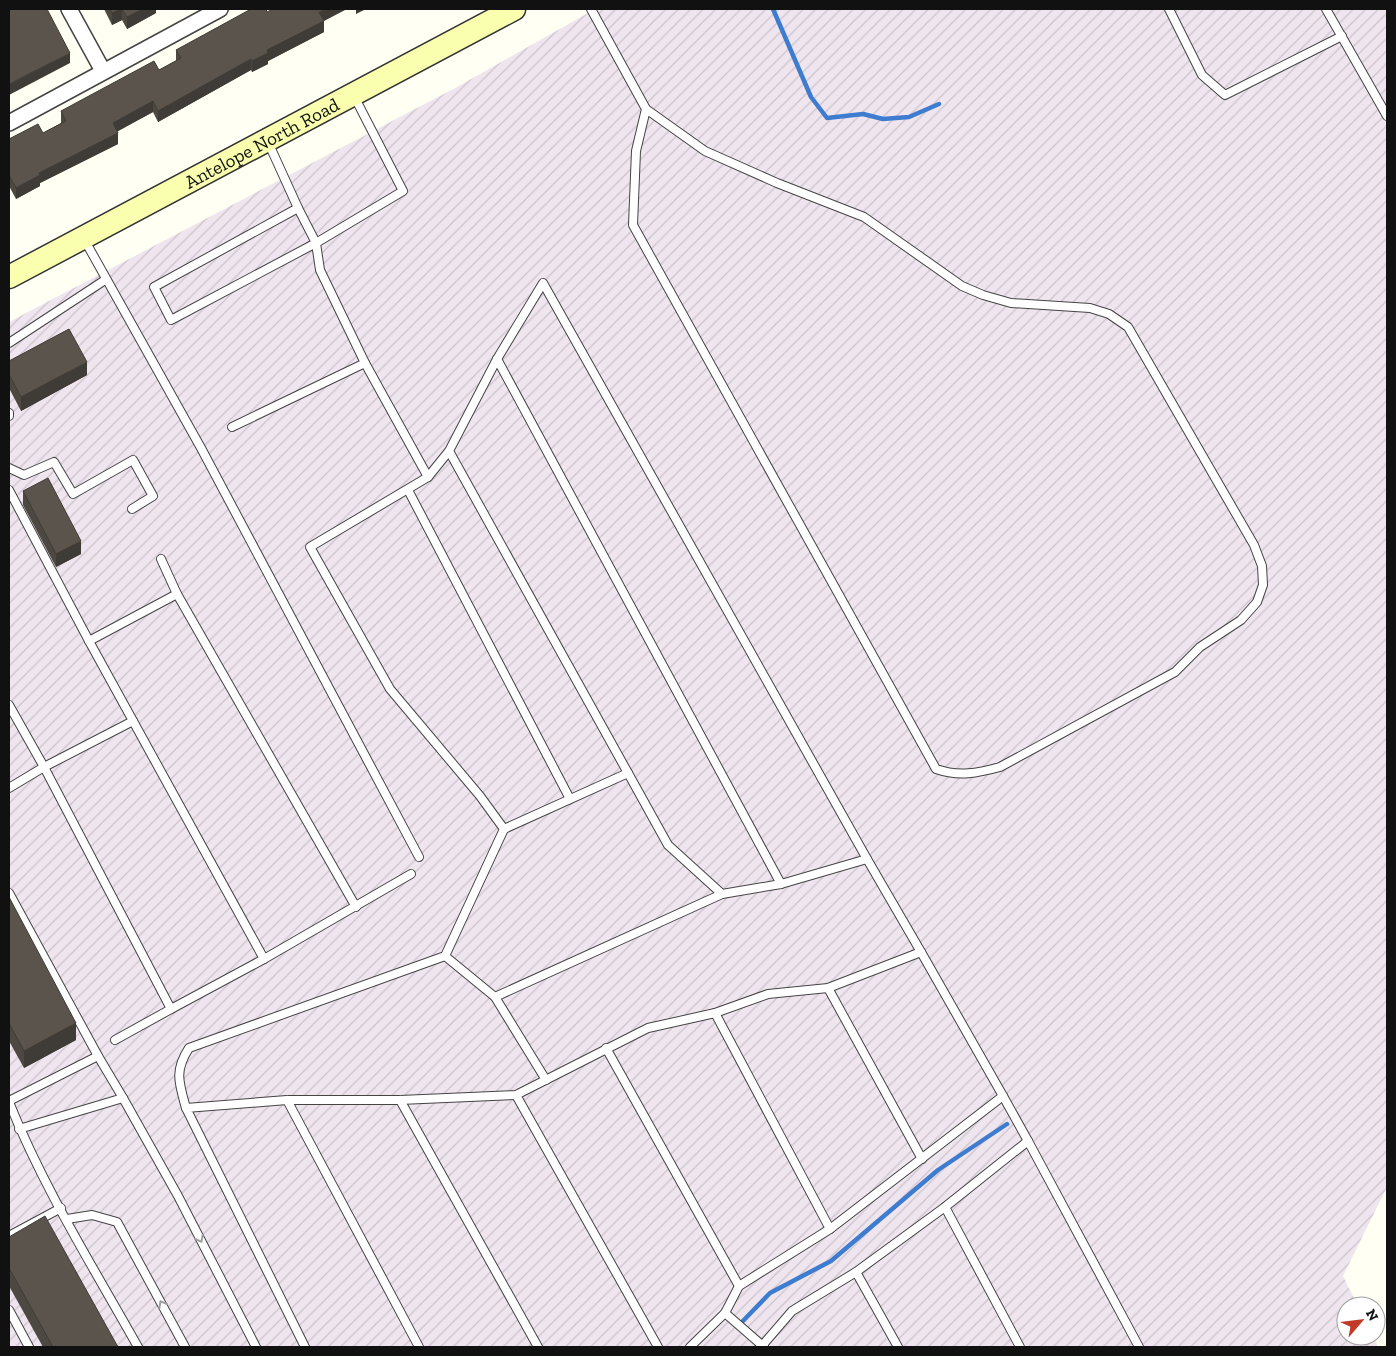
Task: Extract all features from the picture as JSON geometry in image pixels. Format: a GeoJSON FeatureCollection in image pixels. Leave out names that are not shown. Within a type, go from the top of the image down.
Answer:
{"type":"FeatureCollection","features":[{"type":"Feature","properties":{"kind":"main road","name":"Antelope North Road"},"geometry":{"type":"LineString","coordinates":[[11,272],[83,238],[514,9]]}},
{"type":"Feature","properties":{"kind":"street"},"geometry":{"type":"LineString","coordinates":[[69,9],[102,71]]}},
{"type":"Feature","properties":{"kind":"street"},"geometry":{"type":"LineString","coordinates":[[9,124],[102,71],[220,9]]}},
{"type":"Feature","properties":{"kind":"lane"},"geometry":{"type":"LineString","coordinates":[[592,9],[646,108],[705,151],[864,217],[962,286],[1011,303],[1090,308],[1109,314],[1128,327],[1254,545],[1262,566],[1264,585],[1257,602],[1241,620],[1200,647],[1175,672],[1000,767],[972,774],[949,773],[936,768],[633,225],[636,151],[646,108]]}},
{"type":"Feature","properties":{"kind":"lane"},"geometry":{"type":"LineString","coordinates":[[1168,9],[1202,75],[1225,95],[1342,36]]}},
{"type":"Feature","properties":{"kind":"lane"},"geometry":{"type":"LineString","coordinates":[[1326,9],[1387,116]]}},
{"type":"Feature","properties":{"kind":"lane"},"geometry":{"type":"LineString","coordinates":[[298,208],[154,287],[171,320],[316,243],[403,190],[353,94]]}},
{"type":"Feature","properties":{"kind":"lane"},"geometry":{"type":"LineString","coordinates":[[267,140],[274,150],[298,208],[316,243],[320,270],[365,363],[428,477]]}},
{"type":"Feature","properties":{"kind":"lane"},"geometry":{"type":"LineString","coordinates":[[83,238],[201,448],[419,857]]}},
{"type":"Feature","properties":{"kind":"lane"},"geometry":{"type":"LineString","coordinates":[[9,343],[106,280]]}},
{"type":"Feature","properties":{"kind":"lane"},"geometry":{"type":"LineString","coordinates":[[504,829],[480,796],[390,689],[310,548],[428,477],[449,451],[497,359],[543,283],[867,859],[1003,1096],[1139,1347]]}},
{"type":"Feature","properties":{"kind":"lane"},"geometry":{"type":"LineString","coordinates":[[497,359],[781,884]]}},
{"type":"Feature","properties":{"kind":"lane"},"geometry":{"type":"LineString","coordinates":[[232,427],[365,363]]}},
{"type":"Feature","properties":{"kind":"lane"},"geometry":{"type":"LineString","coordinates":[[449,451],[668,845],[722,894]]}},
{"type":"Feature","properties":{"kind":"lane"},"geometry":{"type":"LineString","coordinates":[[9,468],[24,475],[54,462],[73,494],[133,460],[153,496],[132,509]]}},
{"type":"Feature","properties":{"kind":"lane"},"geometry":{"type":"LineString","coordinates":[[9,490],[89,641],[264,959]]}},
{"type":"Feature","properties":{"kind":"lane"},"geometry":{"type":"LineString","coordinates":[[408,490],[570,799]]}},
{"type":"Feature","properties":{"kind":"lane"},"geometry":{"type":"LineString","coordinates":[[161,560],[177,594],[356,907]]}},
{"type":"Feature","properties":{"kind":"lane"},"geometry":{"type":"LineString","coordinates":[[89,641],[177,594]]}},
{"type":"Feature","properties":{"kind":"lane"},"geometry":{"type":"LineString","coordinates":[[9,706],[44,767],[171,1008]]}},
{"type":"Feature","properties":{"kind":"lane"},"geometry":{"type":"LineString","coordinates":[[9,788],[44,767],[133,721]]}},
{"type":"Feature","properties":{"kind":"lane"},"geometry":{"type":"LineString","coordinates":[[304,1347],[186,1108],[180,1085],[179,1063],[189,1048],[445,956],[504,829],[628,773]]}},
{"type":"Feature","properties":{"kind":"lane"},"geometry":{"type":"LineString","coordinates":[[495,997],[722,894],[781,884],[867,859]]}},
{"type":"Feature","properties":{"kind":"lane"},"geometry":{"type":"LineString","coordinates":[[114,1040],[264,959],[411,874]]}},
{"type":"Feature","properties":{"kind":"lane"},"geometry":{"type":"LineString","coordinates":[[9,893],[98,1056],[178,1196],[256,1347]]}},
{"type":"Feature","properties":{"kind":"lane"},"geometry":{"type":"LineString","coordinates":[[186,1108],[287,1100],[400,1100],[516,1095],[648,1028],[715,1013],[768,994],[828,988],[921,952]]}},
{"type":"Feature","properties":{"kind":"lane"},"geometry":{"type":"LineString","coordinates":[[445,956],[495,997],[546,1080]]}},
{"type":"Feature","properties":{"kind":"lane"},"geometry":{"type":"LineString","coordinates":[[828,988],[922,1159]]}},
{"type":"Feature","properties":{"kind":"lane"},"geometry":{"type":"LineString","coordinates":[[715,1013],[830,1229]]}},
{"type":"Feature","properties":{"kind":"lane"},"geometry":{"type":"LineString","coordinates":[[606,1048],[738,1286]]}},
{"type":"Feature","properties":{"kind":"lane"},"geometry":{"type":"LineString","coordinates":[[98,1056],[9,1102],[19,1129],[138,1347]]}},
{"type":"Feature","properties":{"kind":"lane"},"geometry":{"type":"LineString","coordinates":[[516,1095],[658,1347]]}},
{"type":"Feature","properties":{"kind":"lane"},"geometry":{"type":"LineString","coordinates":[[690,1347],[725,1313],[738,1286],[830,1229],[1003,1096]]}},
{"type":"Feature","properties":{"kind":"lane"},"geometry":{"type":"LineString","coordinates":[[19,1129],[123,1098]]}},
{"type":"Feature","properties":{"kind":"lane"},"geometry":{"type":"LineString","coordinates":[[287,1100],[419,1347]]}},
{"type":"Feature","properties":{"kind":"lane"},"geometry":{"type":"LineString","coordinates":[[400,1100],[538,1347]]}},
{"type":"Feature","properties":{"kind":"lane"},"geometry":{"type":"LineString","coordinates":[[725,1313],[763,1347],[792,1310],[856,1272],[945,1207],[1028,1141]]}},
{"type":"Feature","properties":{"kind":"lane"},"geometry":{"type":"LineString","coordinates":[[945,1207],[1020,1347]]}},
{"type":"Feature","properties":{"kind":"lane"},"geometry":{"type":"LineString","coordinates":[[9,1236],[61,1208]]}},
{"type":"Feature","properties":{"kind":"lane"},"geometry":{"type":"LineString","coordinates":[[67,1219],[92,1215],[117,1222],[185,1347]]}},
{"type":"Feature","properties":{"kind":"lane"},"geometry":{"type":"LineString","coordinates":[[856,1272],[898,1347]]}},
{"type":"Feature","properties":{"kind":"lane"},"geometry":{"type":"LineString","coordinates":[[9,1310],[29,1347]]}},
{"type":"Feature","properties":{"kind":"shaded area"},"geometry":{"type":"Polygon","coordinates":[[[595,9],[1387,9],[1387,1187],[1343,1276],[1353,1296],[1336,1296],[1336,1346],[1378,1347],[9,1347],[9,322],[457,87],[595,9]]]}},
{"type":"Feature","properties":{"kind":"building"},"geometry":{"type":"Polygon","coordinates":[[[9,9],[47,9],[70,53],[9,84],[9,9]]]}},
{"type":"Feature","properties":{"kind":"building"},"geometry":{"type":"Polygon","coordinates":[[[110,9],[121,9],[112,13],[110,9]]]}},
{"type":"Feature","properties":{"kind":"building"},"geometry":{"type":"Polygon","coordinates":[[[122,9],[143,9],[127,17],[122,9]]]}},
{"type":"Feature","properties":{"kind":"building"},"geometry":{"type":"Polygon","coordinates":[[[251,9],[266,9],[267,12],[273,9],[326,9],[319,12],[324,21],[267,50],[268,53],[252,61],[251,59],[158,111],[153,101],[113,123],[118,133],[39,173],[40,175],[16,188],[9,175],[9,139],[38,124],[43,133],[66,121],[61,111],[154,61],[159,70],[181,58],[176,50],[251,9]]]}},
{"type":"Feature","properties":{"kind":"building"},"geometry":{"type":"Polygon","coordinates":[[[69,329],[87,362],[21,397],[9,374],[9,361],[69,329]]]}},
{"type":"Feature","properties":{"kind":"building"},"geometry":{"type":"Polygon","coordinates":[[[48,478],[81,541],[56,554],[23,491],[48,478]]]}},
{"type":"Feature","properties":{"kind":"building"},"geometry":{"type":"Polygon","coordinates":[[[9,897],[76,1023],[24,1051],[9,1023],[9,897]]]}},
{"type":"Feature","properties":{"kind":"building"},"geometry":{"type":"Polygon","coordinates":[[[45,1216],[118,1347],[53,1347],[9,1268],[9,1237],[45,1216]]]}},
{"type":"Feature","properties":{"kind":"waterway"},"geometry":{"type":"LineString","coordinates":[[773,9],[811,97],[827,118],[863,114],[883,119],[909,117],[939,104]]}},
{"type":"Feature","properties":{"kind":"waterway"},"geometry":{"type":"LineString","coordinates":[[742,1322],[770,1293],[831,1261],[938,1170],[1007,1124]]}}]}
